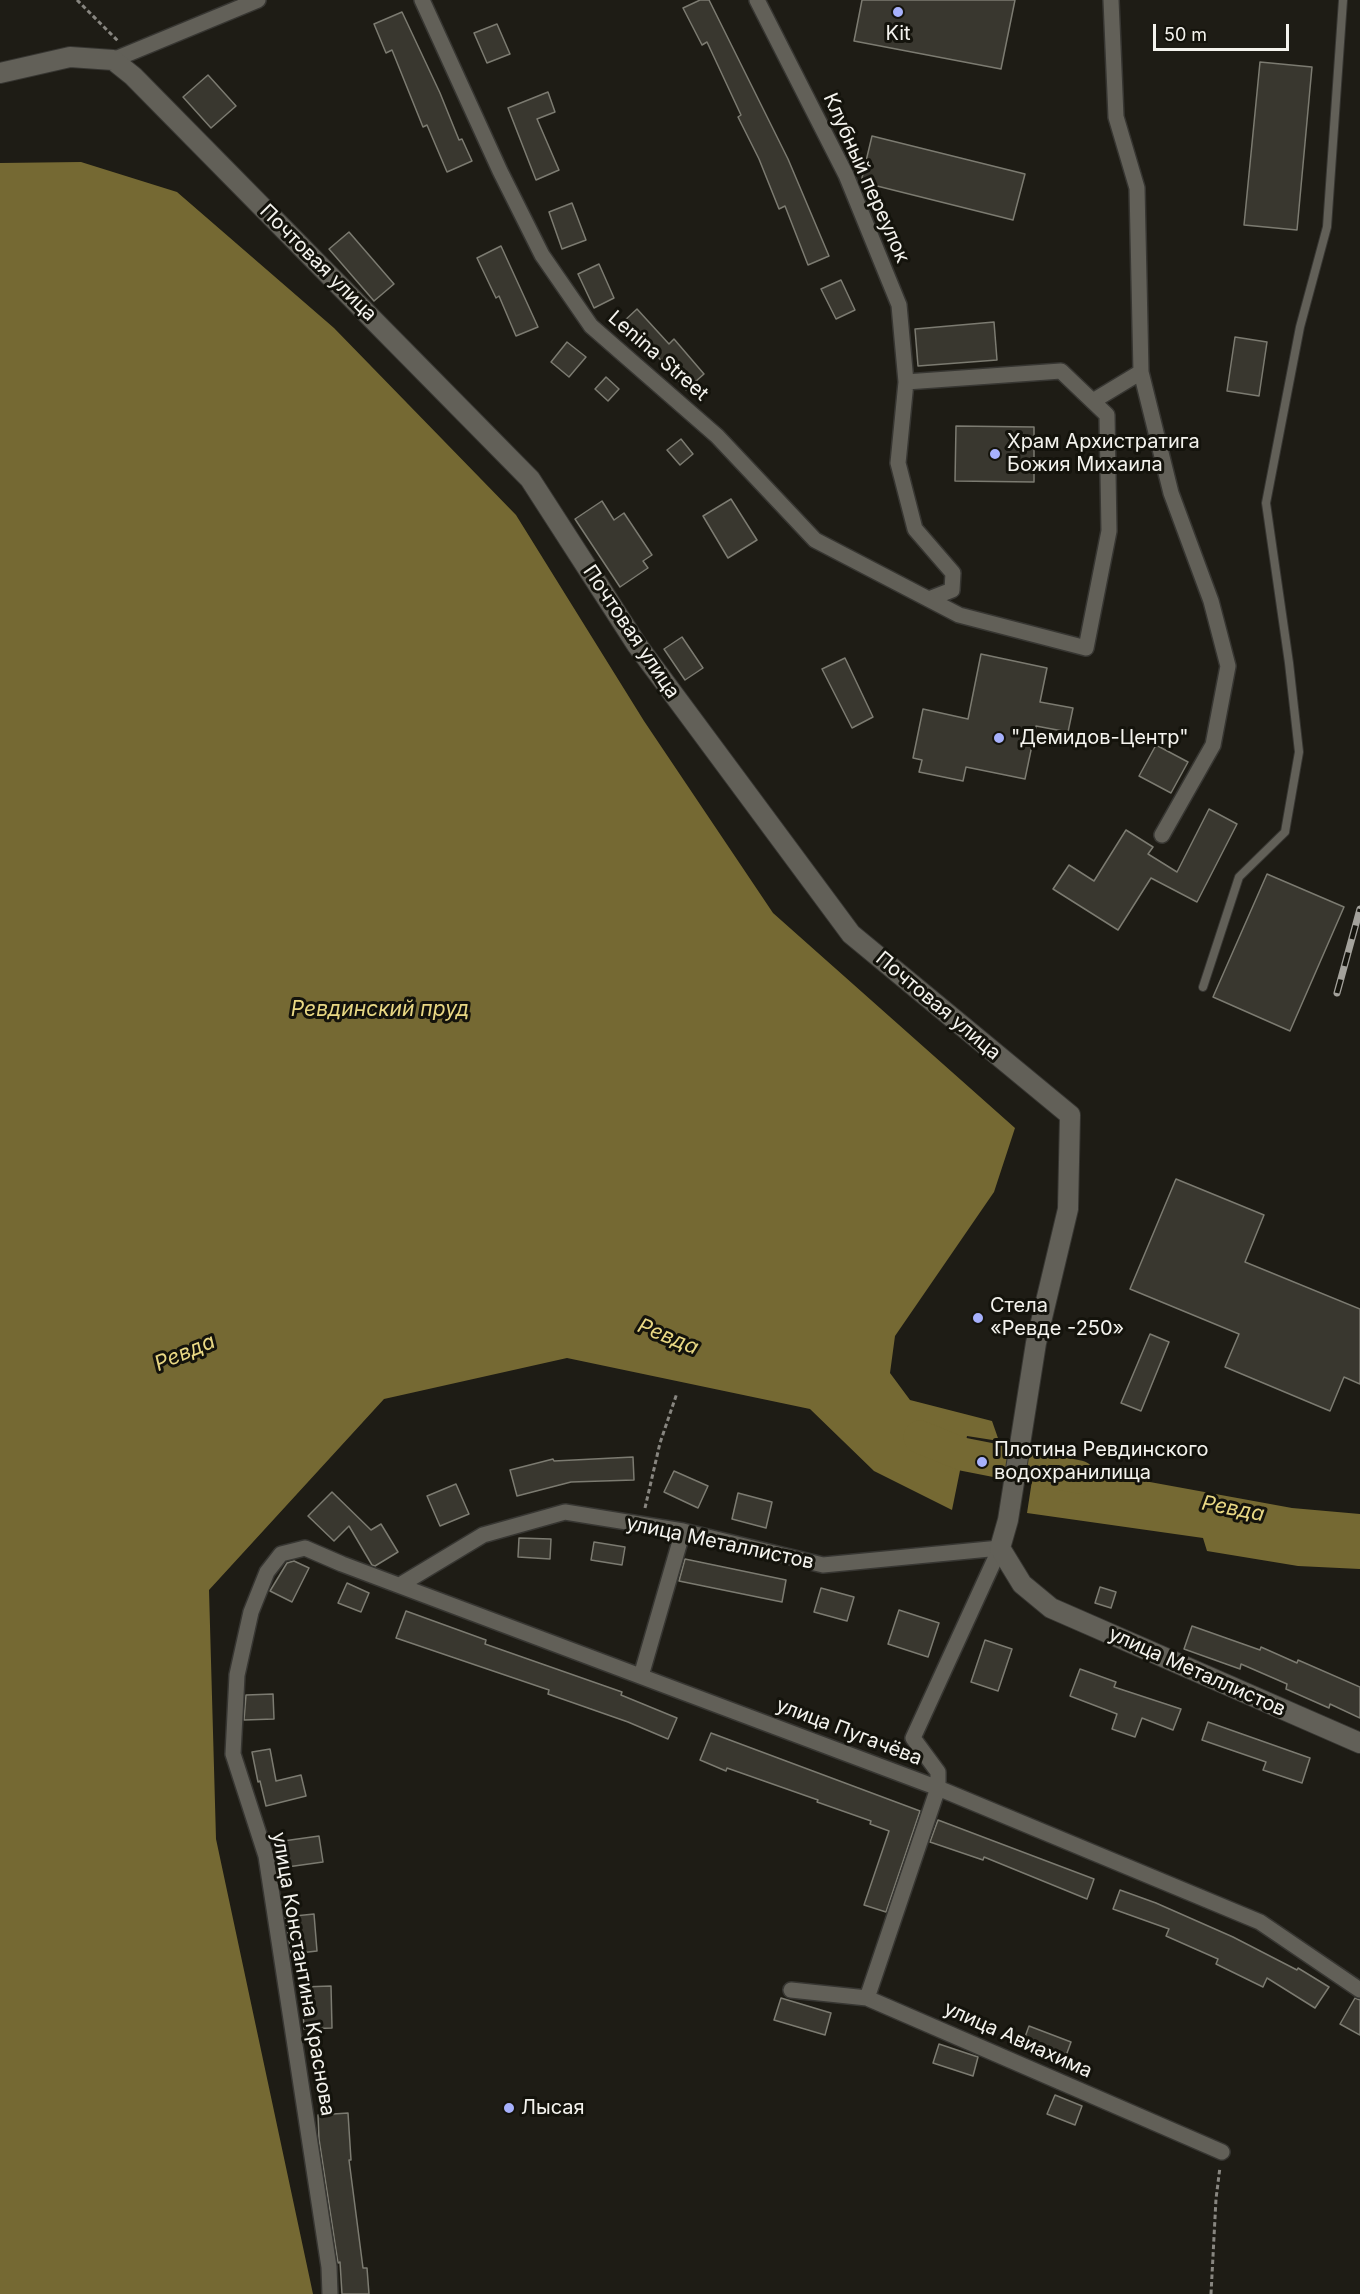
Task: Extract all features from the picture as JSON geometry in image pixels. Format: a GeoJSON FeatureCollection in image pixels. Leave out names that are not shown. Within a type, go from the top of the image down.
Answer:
{"type":"FeatureCollection","features":[{"type":"Feature","properties":{"kind":"street"},"geometry":{"type":"LineString","coordinates":[[0,73],[70,57],[122,56],[258,0]]}},
{"type":"Feature","properties":{"kind":"street","name":"Lenina Street"},"geometry":{"type":"LineString","coordinates":[[422,0],[542,255],[591,326],[717,436],[815,540],[959,615],[1086,648],[1109,531],[1107,415],[1093,401]]}},
{"type":"Feature","properties":{"kind":"street","name":"Клубный переулок"},"geometry":{"type":"LineString","coordinates":[[757,0],[846,175],[899,305],[906,382],[898,463],[915,530],[953,573],[952,590],[929,599]]}},
{"type":"Feature","properties":{"kind":"street"},"geometry":{"type":"LineString","coordinates":[[1111,0],[1116,117],[1137,188],[1141,372],[1171,493],[1211,601],[1228,666],[1213,745],[1162,835]]}},
{"type":"Feature","properties":{"kind":"street","name":"Почтовая улица"},"geometry":{"type":"LineString","coordinates":[[122,56],[133,76],[530,479],[637,645],[850,934],[1070,1115],[1068,1209],[1036,1343],[1008,1520],[1000,1548]]}},
{"type":"Feature","properties":{"kind":"street"},"geometry":{"type":"LineString","coordinates":[[906,382],[1060,371],[1093,401],[1141,372]]}},
{"type":"Feature","properties":{"kind":"street","name":"улица Металлистов"},"geometry":{"type":"LineString","coordinates":[[400,1585],[483,1535],[565,1512],[682,1531],[823,1565],[1000,1548],[1022,1584],[1051,1608],[1360,1743]]}},
{"type":"Feature","properties":{"kind":"street"},"geometry":{"type":"LineString","coordinates":[[642,1676],[682,1531]]}},
{"type":"Feature","properties":{"kind":"street","name":"улица Пугачёва"},"geometry":{"type":"LineString","coordinates":[[305,1548],[342,1564],[938,1788],[1260,1922],[1360,1990]]}},
{"type":"Feature","properties":{"kind":"street","name":"улица Константина Краснова"},"geometry":{"type":"LineString","coordinates":[[305,1548],[281,1554],[267,1572],[251,1612],[237,1676],[233,1754],[266,1856],[329,2267],[330,2294]]}},
{"type":"Feature","properties":{"kind":"street"},"geometry":{"type":"LineString","coordinates":[[867,1998],[938,1788],[938,1772],[913,1738],[1000,1548]]}},
{"type":"Feature","properties":{"kind":"street","name":"улица Авиахима"},"geometry":{"type":"LineString","coordinates":[[791,1990],[867,1998],[1222,2152]]}},
{"type":"Feature","properties":{"kind":"lane"},"geometry":{"type":"LineString","coordinates":[[1203,987],[1239,877],[1285,832],[1299,752],[1290,663],[1266,503],[1300,327],[1327,227],[1343,0]]}},
{"type":"Feature","properties":{"kind":"path"},"geometry":{"type":"LineString","coordinates":[[77,0],[122,56]]}},
{"type":"Feature","properties":{"kind":"path"},"geometry":{"type":"LineString","coordinates":[[641,1524],[660,1443],[677,1393]]}},
{"type":"Feature","properties":{"kind":"path"},"geometry":{"type":"LineString","coordinates":[[1211,2294],[1216,2199],[1222,2152]]}},
{"type":"Feature","properties":{"kind":"water","name":"Ревдинский пруд"},"geometry":{"type":"Polygon","coordinates":[[[81,162],[177,192],[334,328],[516,515],[644,721],[773,913],[1015,1128],[994,1192],[895,1336],[890,1373],[910,1400],[992,1421],[999,1441],[967,1436],[952,1510],[874,1471],[810,1409],[567,1358],[384,1399],[209,1590],[216,1839],[313,2294],[0,2294],[0,163],[81,162]]]}},
{"type":"Feature","properties":{"kind":"water"},"geometry":{"type":"Polygon","coordinates":[[[1035,1461],[1292,1508],[1360,1514],[1360,1569],[1298,1566],[1207,1551],[1203,1538],[1027,1513],[1035,1461]]]}},
{"type":"Feature","properties":{"kind":"building"},"geometry":{"type":"Polygon","coordinates":[[[700,0],[709,0],[788,159],[829,256],[808,265],[785,206],[779,209],[759,159],[738,117],[741,115],[707,42],[702,45],[683,8],[700,0]]]}},
{"type":"Feature","properties":{"kind":"building"},"geometry":{"type":"Polygon","coordinates":[[[862,0],[1015,0],[1001,69],[854,41],[862,0]]]}},
{"type":"Feature","properties":{"kind":"building"},"geometry":{"type":"Polygon","coordinates":[[[402,12],[459,140],[462,139],[472,161],[447,172],[427,125],[423,127],[392,50],[386,53],[374,24],[402,12]]]}},
{"type":"Feature","properties":{"kind":"building"},"geometry":{"type":"Polygon","coordinates":[[[497,24],[510,54],[487,63],[474,33],[497,24]]]}},
{"type":"Feature","properties":{"kind":"building"},"geometry":{"type":"Polygon","coordinates":[[[1260,62],[1312,67],[1297,230],[1244,225],[1260,62]]]}},
{"type":"Feature","properties":{"kind":"building"},"geometry":{"type":"Polygon","coordinates":[[[208,75],[236,106],[211,128],[183,97],[208,75]]]}},
{"type":"Feature","properties":{"kind":"building"},"geometry":{"type":"Polygon","coordinates":[[[548,92],[555,112],[537,119],[559,170],[536,180],[508,108],[548,92]]]}},
{"type":"Feature","properties":{"kind":"building"},"geometry":{"type":"Polygon","coordinates":[[[872,136],[1025,174],[1013,220],[861,182],[872,136]]]}},
{"type":"Feature","properties":{"kind":"building"},"geometry":{"type":"Polygon","coordinates":[[[572,203],[586,240],[562,249],[549,212],[572,203]]]}},
{"type":"Feature","properties":{"kind":"building"},"geometry":{"type":"Polygon","coordinates":[[[349,232],[394,284],[374,301],[329,249],[349,232]]]}},
{"type":"Feature","properties":{"kind":"building"},"geometry":{"type":"Polygon","coordinates":[[[501,246],[538,327],[516,336],[499,296],[496,298],[477,258],[501,246]]]}},
{"type":"Feature","properties":{"kind":"building"},"geometry":{"type":"Polygon","coordinates":[[[599,264],[614,298],[594,308],[578,274],[599,264]]]}},
{"type":"Feature","properties":{"kind":"building"},"geometry":{"type":"Polygon","coordinates":[[[841,280],[855,310],[836,319],[821,289],[841,280]]]}},
{"type":"Feature","properties":{"kind":"building"},"geometry":{"type":"Polygon","coordinates":[[[637,309],[669,344],[674,339],[704,374],[686,390],[647,344],[644,347],[622,323],[637,309]]]}},
{"type":"Feature","properties":{"kind":"building"},"geometry":{"type":"Polygon","coordinates":[[[994,322],[997,360],[918,366],[915,329],[994,322]]]}},
{"type":"Feature","properties":{"kind":"building"},"geometry":{"type":"Polygon","coordinates":[[[1235,337],[1267,342],[1259,396],[1227,391],[1235,337]]]}},
{"type":"Feature","properties":{"kind":"building"},"geometry":{"type":"Polygon","coordinates":[[[567,342],[586,357],[569,377],[551,362],[567,342]]]}},
{"type":"Feature","properties":{"kind":"building"},"geometry":{"type":"Polygon","coordinates":[[[606,377],[619,389],[608,401],[595,389],[606,377]]]}},
{"type":"Feature","properties":{"kind":"building","name":"Храм Архистратига Божия Михаила"},"geometry":{"type":"Polygon","coordinates":[[[956,426],[1034,427],[1034,482],[955,481],[956,426]]]}},
{"type":"Feature","properties":{"kind":"building"},"geometry":{"type":"Polygon","coordinates":[[[681,439],[693,454],[680,465],[667,450],[681,439]]]}},
{"type":"Feature","properties":{"kind":"building"},"geometry":{"type":"Polygon","coordinates":[[[731,499],[757,540],[728,558],[703,516],[731,499]]]}},
{"type":"Feature","properties":{"kind":"building"},"geometry":{"type":"Polygon","coordinates":[[[602,501],[614,520],[624,513],[652,555],[643,561],[648,568],[620,587],[575,519],[602,501]]]}},
{"type":"Feature","properties":{"kind":"building"},"geometry":{"type":"Polygon","coordinates":[[[682,637],[703,668],[685,680],[664,649],[682,637]]]}},
{"type":"Feature","properties":{"kind":"building"},"geometry":{"type":"Polygon","coordinates":[[[981,654],[1047,668],[1040,702],[1073,708],[1068,732],[1036,726],[1025,779],[966,767],[963,781],[919,772],[922,760],[913,758],[923,709],[968,719],[981,654]]]}},
{"type":"Feature","properties":{"kind":"building"},"geometry":{"type":"Polygon","coordinates":[[[845,658],[873,717],[852,728],[822,669],[845,658]]]}},
{"type":"Feature","properties":{"kind":"building"},"geometry":{"type":"Polygon","coordinates":[[[1156,745],[1188,762],[1171,793],[1139,776],[1156,745]]]}},
{"type":"Feature","properties":{"kind":"building"},"geometry":{"type":"Polygon","coordinates":[[[1209,809],[1237,824],[1197,902],[1151,878],[1118,930],[1053,889],[1069,865],[1094,881],[1126,830],[1153,847],[1148,854],[1177,872],[1209,809]]]}},
{"type":"Feature","properties":{"kind":"building"},"geometry":{"type":"Polygon","coordinates":[[[1267,874],[1344,907],[1290,1031],[1213,997],[1267,874]]]}},
{"type":"Feature","properties":{"kind":"building"},"geometry":{"type":"Polygon","coordinates":[[[1176,1179],[1264,1215],[1245,1262],[1360,1309],[1360,1384],[1344,1377],[1330,1411],[1225,1367],[1239,1334],[1130,1289],[1176,1179]]]}},
{"type":"Feature","properties":{"kind":"building"},"geometry":{"type":"Polygon","coordinates":[[[1150,1334],[1169,1342],[1141,1411],[1121,1403],[1150,1334]]]}},
{"type":"Feature","properties":{"kind":"building"},"geometry":{"type":"Polygon","coordinates":[[[633,1457],[634,1480],[571,1482],[517,1496],[510,1470],[553,1459],[554,1461],[633,1457]]]}},
{"type":"Feature","properties":{"kind":"building"},"geometry":{"type":"Polygon","coordinates":[[[674,1471],[708,1486],[698,1508],[664,1492],[674,1471]]]}},
{"type":"Feature","properties":{"kind":"building"},"geometry":{"type":"Polygon","coordinates":[[[456,1484],[469,1514],[440,1526],[427,1496],[456,1484]]]}},
{"type":"Feature","properties":{"kind":"building"},"geometry":{"type":"Polygon","coordinates":[[[332,1492],[371,1530],[381,1524],[398,1552],[375,1566],[372,1565],[349,1526],[334,1541],[308,1516],[332,1492]]]}},
{"type":"Feature","properties":{"kind":"building"},"geometry":{"type":"Polygon","coordinates":[[[738,1493],[772,1502],[766,1528],[732,1519],[738,1493]]]}},
{"type":"Feature","properties":{"kind":"building"},"geometry":{"type":"Polygon","coordinates":[[[519,1538],[551,1539],[550,1559],[518,1557],[519,1538]]]}},
{"type":"Feature","properties":{"kind":"building"},"geometry":{"type":"Polygon","coordinates":[[[594,1542],[625,1547],[622,1565],[591,1560],[594,1542]]]}},
{"type":"Feature","properties":{"kind":"building"},"geometry":{"type":"Polygon","coordinates":[[[685,1559],[786,1580],[782,1602],[679,1581],[685,1559]]]}},
{"type":"Feature","properties":{"kind":"building"},"geometry":{"type":"Polygon","coordinates":[[[294,1561],[309,1568],[292,1602],[270,1591],[287,1563],[294,1561]]]}},
{"type":"Feature","properties":{"kind":"building"},"geometry":{"type":"Polygon","coordinates":[[[347,1583],[369,1593],[361,1612],[338,1603],[347,1583]]]}},
{"type":"Feature","properties":{"kind":"building"},"geometry":{"type":"Polygon","coordinates":[[[1100,1587],[1116,1592],[1111,1608],[1095,1603],[1100,1587]]]}},
{"type":"Feature","properties":{"kind":"building"},"geometry":{"type":"Polygon","coordinates":[[[821,1588],[854,1597],[847,1621],[814,1612],[821,1588]]]}},
{"type":"Feature","properties":{"kind":"building"},"geometry":{"type":"Polygon","coordinates":[[[899,1610],[939,1623],[928,1657],[888,1644],[899,1610]]]}},
{"type":"Feature","properties":{"kind":"building"},"geometry":{"type":"Polygon","coordinates":[[[406,1611],[486,1640],[485,1644],[622,1692],[621,1695],[677,1718],[668,1739],[628,1722],[548,1694],[549,1690],[396,1638],[406,1611]]]}},
{"type":"Feature","properties":{"kind":"building"},"geometry":{"type":"Polygon","coordinates":[[[1192,1626],[1260,1650],[1261,1647],[1297,1663],[1298,1660],[1360,1687],[1360,1718],[1330,1704],[1329,1708],[1286,1689],[1287,1684],[1241,1664],[1240,1669],[1184,1649],[1192,1626]]]}},
{"type":"Feature","properties":{"kind":"building"},"geometry":{"type":"Polygon","coordinates":[[[985,1640],[1012,1649],[998,1691],[971,1682],[985,1640]]]}},
{"type":"Feature","properties":{"kind":"building"},"geometry":{"type":"Polygon","coordinates":[[[1080,1669],[1116,1682],[1114,1687],[1181,1709],[1173,1730],[1142,1718],[1135,1737],[1112,1729],[1117,1714],[1070,1696],[1080,1669]]]}},
{"type":"Feature","properties":{"kind":"building"},"geometry":{"type":"Polygon","coordinates":[[[273,1694],[274,1719],[244,1720],[246,1695],[273,1694]]]}},
{"type":"Feature","properties":{"kind":"building"},"geometry":{"type":"Polygon","coordinates":[[[1208,1722],[1310,1758],[1302,1783],[1263,1770],[1266,1762],[1202,1740],[1208,1722]]]}},
{"type":"Feature","properties":{"kind":"building"},"geometry":{"type":"Polygon","coordinates":[[[711,1733],[920,1811],[886,1912],[864,1905],[889,1831],[870,1824],[871,1821],[817,1802],[818,1800],[727,1768],[726,1771],[700,1760],[711,1733]]]}},
{"type":"Feature","properties":{"kind":"building"},"geometry":{"type":"Polygon","coordinates":[[[270,1749],[276,1781],[301,1775],[306,1796],[266,1806],[252,1752],[270,1749]]]}},
{"type":"Feature","properties":{"kind":"building"},"geometry":{"type":"Polygon","coordinates":[[[938,1820],[1094,1879],[1087,1899],[984,1857],[983,1860],[930,1842],[938,1820]]]}},
{"type":"Feature","properties":{"kind":"building"},"geometry":{"type":"Polygon","coordinates":[[[319,1836],[323,1862],[280,1868],[276,1842],[319,1836]]]}},
{"type":"Feature","properties":{"kind":"building"},"geometry":{"type":"Polygon","coordinates":[[[1120,1890],[1156,1903],[1233,1937],[1297,1970],[1298,1968],[1329,1987],[1315,2008],[1267,1978],[1263,1987],[1216,1964],[1218,1959],[1166,1936],[1169,1929],[1113,1909],[1120,1890]]]}},
{"type":"Feature","properties":{"kind":"building"},"geometry":{"type":"Polygon","coordinates":[[[314,1914],[317,1951],[291,1954],[285,1917],[314,1914]]]}},
{"type":"Feature","properties":{"kind":"building"},"geometry":{"type":"Polygon","coordinates":[[[331,1986],[332,2028],[304,2029],[302,1987],[331,1986]]]}},
{"type":"Feature","properties":{"kind":"building"},"geometry":{"type":"Polygon","coordinates":[[[781,1998],[831,2013],[825,2035],[774,2020],[781,1998]]]}},
{"type":"Feature","properties":{"kind":"building"},"geometry":{"type":"Polygon","coordinates":[[[1355,1998],[1360,2000],[1360,2035],[1340,2024],[1355,1998]]]}},
{"type":"Feature","properties":{"kind":"building"},"geometry":{"type":"Polygon","coordinates":[[[1029,2026],[1071,2042],[1063,2064],[1021,2048],[1029,2026]]]}},
{"type":"Feature","properties":{"kind":"building"},"geometry":{"type":"Polygon","coordinates":[[[939,2044],[978,2057],[973,2076],[933,2063],[939,2044]]]}},
{"type":"Feature","properties":{"kind":"building"},"geometry":{"type":"Polygon","coordinates":[[[1055,2095],[1082,2106],[1075,2125],[1047,2114],[1055,2095]]]}},
{"type":"Feature","properties":{"kind":"building"},"geometry":{"type":"Polygon","coordinates":[[[348,2113],[351,2160],[349,2160],[363,2268],[367,2268],[369,2294],[342,2294],[340,2262],[338,2263],[319,2139],[318,2115],[348,2113]]]}},
{"type":"Feature","properties":{"kind":"waterway","name":"Ревда"},"geometry":{"type":"LineString","coordinates":[[920,1437],[962,1454],[1079,1477]]}},
{"type":"Feature","properties":{"kind":"railway"},"geometry":{"type":"LineString","coordinates":[[1337,993],[1360,909]]}},
{"type":"Feature","properties":{"kind":"place","name":"Kit"},"geometry":{"type":"Point","coordinates":[898,12]}},
{"type":"Feature","properties":{"kind":"place","name":"Храм Архистратига Божия Михаила"},"geometry":{"type":"Point","coordinates":[995,454]}},
{"type":"Feature","properties":{"kind":"place","name":"\"Демидов-Центр\""},"geometry":{"type":"Point","coordinates":[999,738]}},
{"type":"Feature","properties":{"kind":"place","name":"Стела «Ревде -250»"},"geometry":{"type":"Point","coordinates":[978,1318]}},
{"type":"Feature","properties":{"kind":"place","name":"Плотина Ревдинского водохранилища"},"geometry":{"type":"Point","coordinates":[982,1462]}},
{"type":"Feature","properties":{"kind":"place","name":"Лысая"},"geometry":{"type":"Point","coordinates":[509,2108]}}]}
